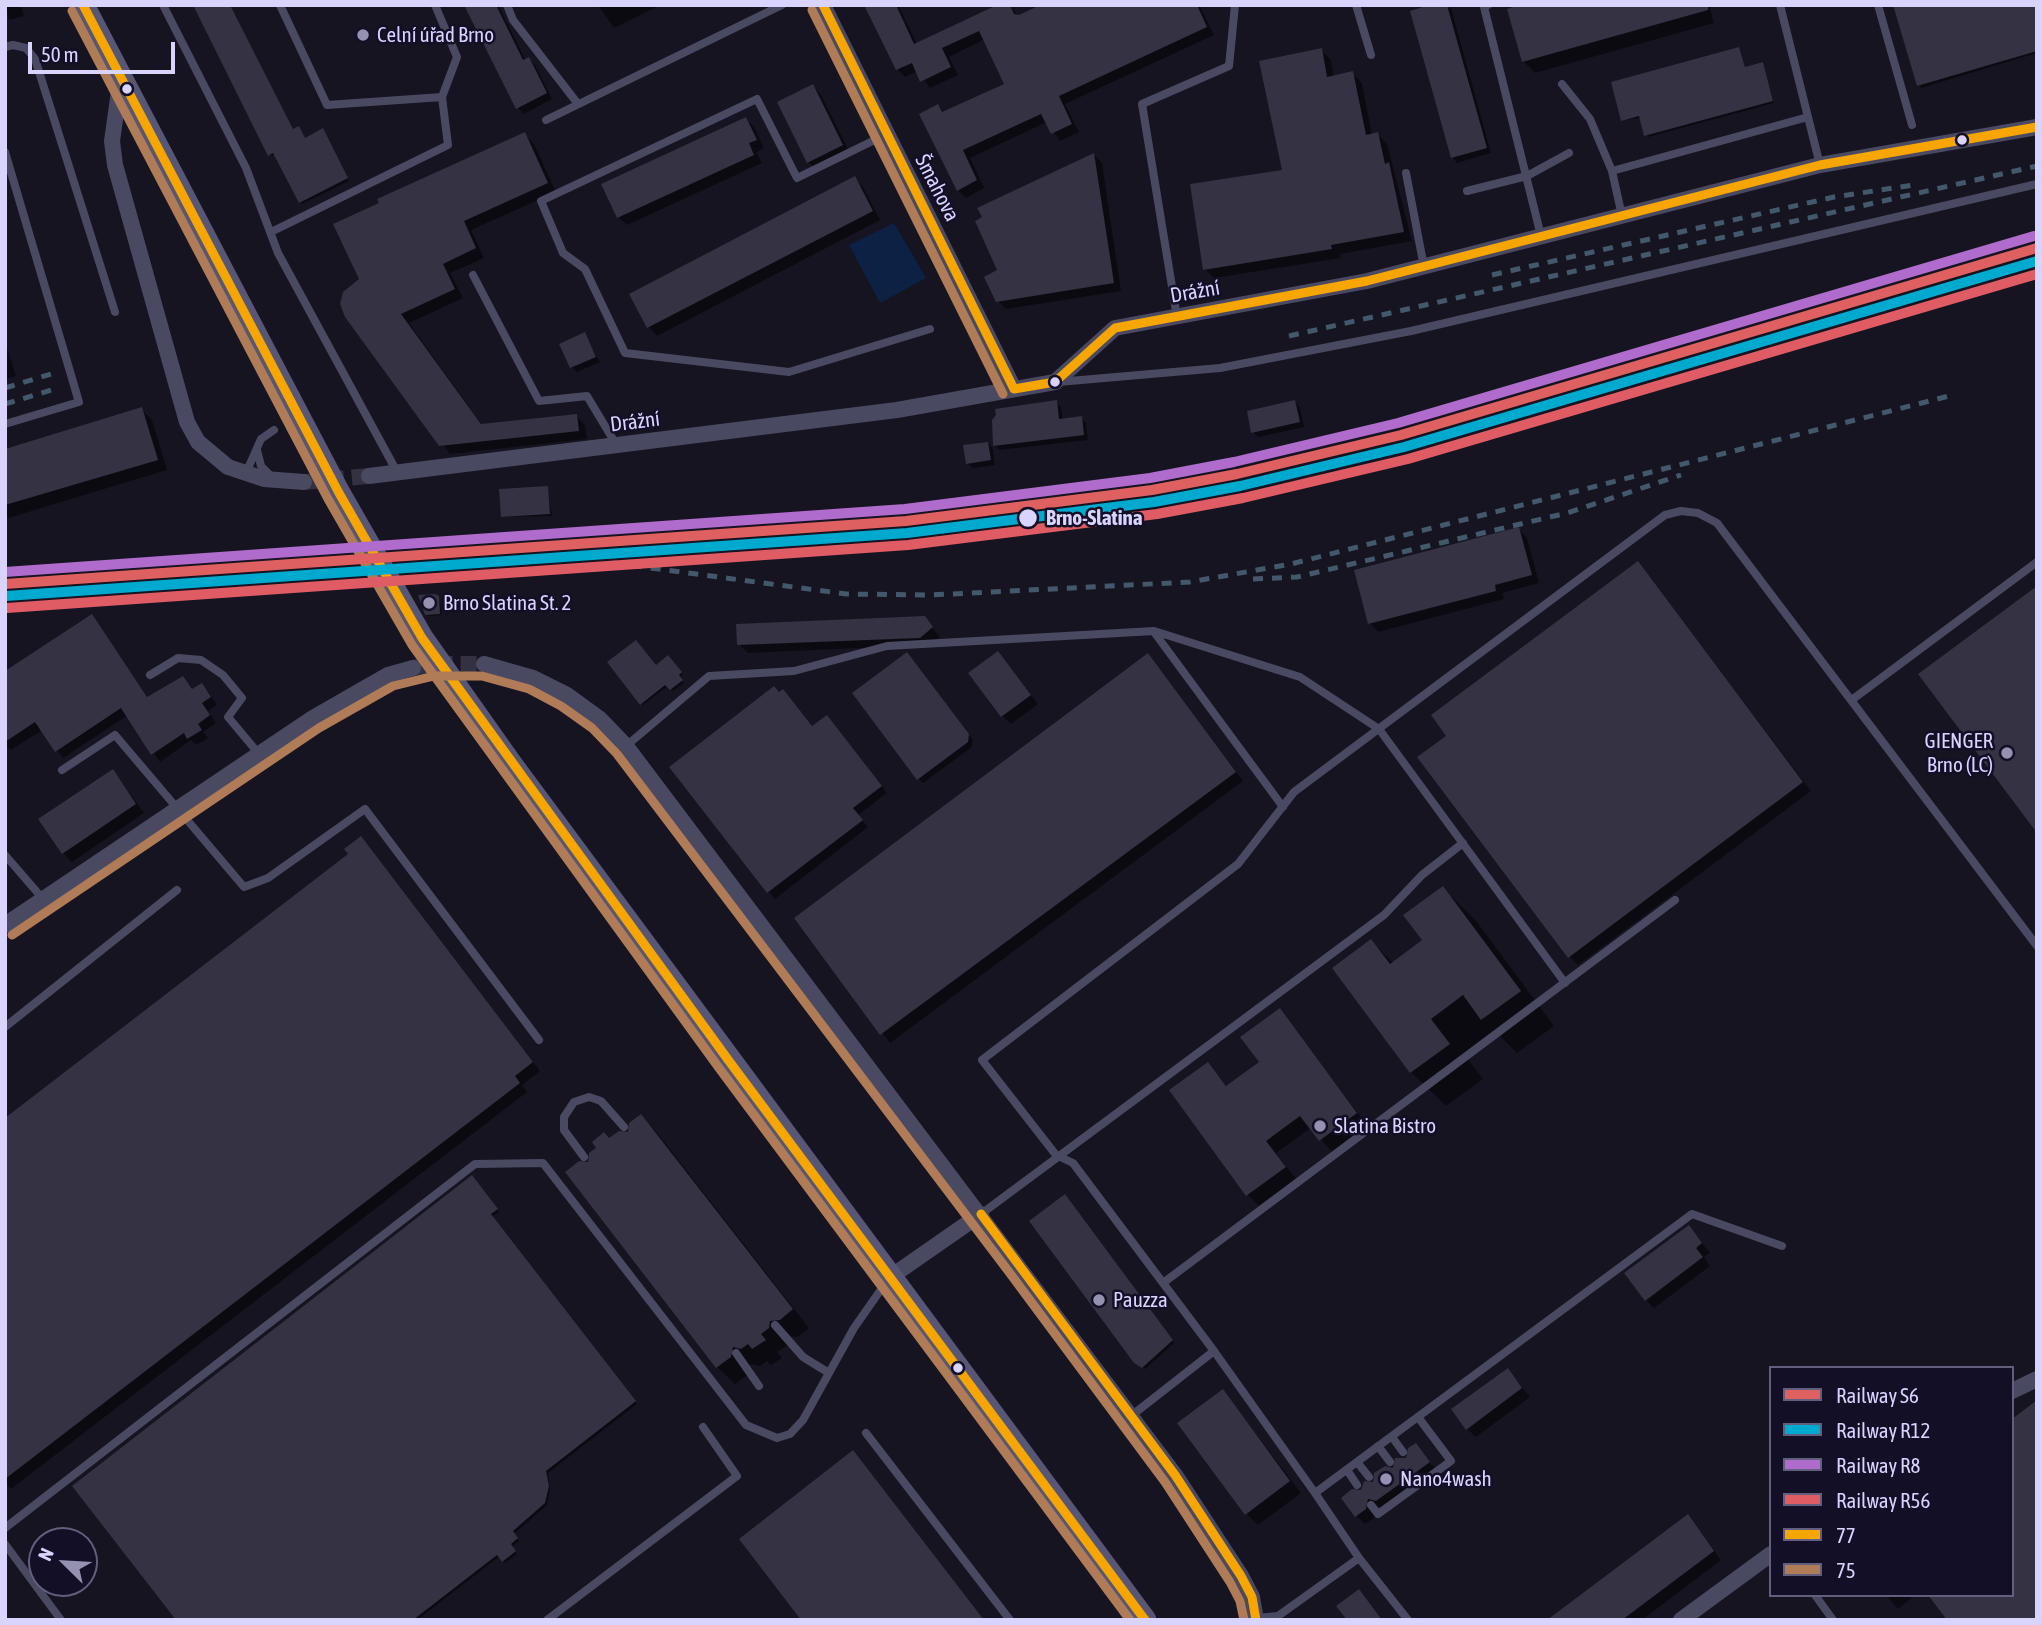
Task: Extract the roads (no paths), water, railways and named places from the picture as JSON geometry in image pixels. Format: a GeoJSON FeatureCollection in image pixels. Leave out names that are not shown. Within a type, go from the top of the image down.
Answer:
{"type":"FeatureCollection","features":[{"type":"Feature","properties":{"kind":"street"},"geometry":{"type":"LineString","coordinates":[[83,5],[339,493],[422,638],[506,757],[889,1278],[1144,1620]]}},
{"type":"Feature","properties":{"kind":"street","name":"Šmahova"},"geometry":{"type":"LineString","coordinates":[[823,5],[1014,389]]}},
{"type":"Feature","properties":{"kind":"street"},"geometry":{"type":"LineString","coordinates":[[121,77],[112,141],[113,155],[174,386],[187,422],[198,442],[214,458],[245,475],[280,482],[304,482]]}},
{"type":"Feature","properties":{"kind":"street","name":"Drážní"},"geometry":{"type":"LineString","coordinates":[[369,475],[897,410],[1055,383],[1115,328],[1367,281],[1820,164],[2037,127]]}},
{"type":"Feature","properties":{"kind":"street"},"geometry":{"type":"LineString","coordinates":[[484,664],[533,678],[567,695],[600,719],[626,746],[1175,1475],[1241,1576],[1252,1597],[1256,1619]]}},
{"type":"Feature","properties":{"kind":"street"},"geometry":{"type":"LineString","coordinates":[[5,925],[356,691],[388,675],[413,668]]}},
{"type":"Feature","properties":{"kind":"street"},"geometry":{"type":"LineString","coordinates":[[889,1278],[981,1214]]}},
{"type":"Feature","properties":{"kind":"street"},"geometry":{"type":"LineString","coordinates":[[2014,1390],[2037,1379]]}},
{"type":"Feature","properties":{"kind":"street"},"geometry":{"type":"LineString","coordinates":[[1681,1620],[1769,1555]]}},
{"type":"Feature","properties":{"kind":"lane"},"geometry":{"type":"LineString","coordinates":[[163,5],[246,168],[278,253],[397,472]]}},
{"type":"Feature","properties":{"kind":"lane"},"geometry":{"type":"LineString","coordinates":[[280,5],[327,105],[442,96]]}},
{"type":"Feature","properties":{"kind":"lane"},"geometry":{"type":"LineString","coordinates":[[271,232],[448,145],[442,96],[457,57],[435,5]]}},
{"type":"Feature","properties":{"kind":"lane"},"geometry":{"type":"LineString","coordinates":[[507,5],[513,20],[579,104]]}},
{"type":"Feature","properties":{"kind":"lane"},"geometry":{"type":"LineString","coordinates":[[546,120],[782,5]]}},
{"type":"Feature","properties":{"kind":"lane"},"geometry":{"type":"LineString","coordinates":[[1177,317],[1142,104],[1229,66],[1235,5]]}},
{"type":"Feature","properties":{"kind":"lane"},"geometry":{"type":"LineString","coordinates":[[1356,5],[1371,55]]}},
{"type":"Feature","properties":{"kind":"lane"},"geometry":{"type":"LineString","coordinates":[[1488,5],[1484,7],[1541,236]]}},
{"type":"Feature","properties":{"kind":"lane"},"geometry":{"type":"LineString","coordinates":[[1780,5],[1820,164]]}},
{"type":"Feature","properties":{"kind":"lane"},"geometry":{"type":"LineString","coordinates":[[1878,5],[1912,125]]}},
{"type":"Feature","properties":{"kind":"lane"},"geometry":{"type":"LineString","coordinates":[[5,47],[26,48],[35,59],[115,312]]}},
{"type":"Feature","properties":{"kind":"lane"},"geometry":{"type":"LineString","coordinates":[[1562,84],[1590,119],[1612,171],[1622,216]]}},
{"type":"Feature","properties":{"kind":"lane"},"geometry":{"type":"LineString","coordinates":[[887,134],[797,178],[757,99],[541,201],[563,253],[585,268],[625,353],[789,372],[930,328]]}},
{"type":"Feature","properties":{"kind":"lane"},"geometry":{"type":"LineString","coordinates":[[1612,171],[1808,117]]}},
{"type":"Feature","properties":{"kind":"lane"},"geometry":{"type":"LineString","coordinates":[[5,152],[79,402],[5,424]]}},
{"type":"Feature","properties":{"kind":"lane"},"geometry":{"type":"LineString","coordinates":[[1467,191],[1527,176],[1569,153]]}},
{"type":"Feature","properties":{"kind":"lane"},"geometry":{"type":"LineString","coordinates":[[1406,173],[1424,267]]}},
{"type":"Feature","properties":{"kind":"lane"},"geometry":{"type":"LineString","coordinates":[[1055,383],[1220,368],[1397,333],[2037,184]]}},
{"type":"Feature","properties":{"kind":"lane"},"geometry":{"type":"LineString","coordinates":[[473,275],[539,401],[587,396],[617,446]]}},
{"type":"Feature","properties":{"kind":"lane"},"geometry":{"type":"LineString","coordinates":[[245,475],[257,447],[267,433],[274,430]]}},
{"type":"Feature","properties":{"kind":"lane"},"geometry":{"type":"LineString","coordinates":[[257,447],[261,466],[280,482]]}},
{"type":"Feature","properties":{"kind":"lane"},"geometry":{"type":"LineString","coordinates":[[1408,1620],[1359,1558],[1214,1351],[1073,1163],[1056,1155],[982,1060],[1238,864],[1294,792],[1665,514],[1681,511],[1698,513],[1717,523],[2033,933],[2037,946]]}},
{"type":"Feature","properties":{"kind":"lane"},"geometry":{"type":"LineString","coordinates":[[1853,699],[2037,562]]}},
{"type":"Feature","properties":{"kind":"lane"},"geometry":{"type":"LineString","coordinates":[[1154,631],[1283,807]]}},
{"type":"Feature","properties":{"kind":"lane"},"geometry":{"type":"LineString","coordinates":[[626,746],[709,676],[794,671],[887,646],[1154,631],[1300,677],[1379,729],[1565,983]]}},
{"type":"Feature","properties":{"kind":"lane"},"geometry":{"type":"LineString","coordinates":[[150,675],[178,658],[201,660],[223,676],[242,698],[228,717],[259,754]]}},
{"type":"Feature","properties":{"kind":"lane"},"geometry":{"type":"LineString","coordinates":[[62,770],[115,735],[179,807],[218,859],[244,887],[268,878],[365,809],[539,1040]]}},
{"type":"Feature","properties":{"kind":"lane"},"geometry":{"type":"LineString","coordinates":[[981,1214],[1056,1155],[1384,915],[1422,875],[1463,843]]}},
{"type":"Feature","properties":{"kind":"lane"},"geometry":{"type":"LineString","coordinates":[[5,855],[43,899]]}},
{"type":"Feature","properties":{"kind":"lane"},"geometry":{"type":"LineString","coordinates":[[5,1027],[177,890]]}},
{"type":"Feature","properties":{"kind":"lane"},"geometry":{"type":"LineString","coordinates":[[1163,1283],[1675,901]]}},
{"type":"Feature","properties":{"kind":"lane"},"geometry":{"type":"LineString","coordinates":[[584,1157],[564,1130],[564,1117],[574,1102],[589,1097],[601,1101],[624,1127]]}},
{"type":"Feature","properties":{"kind":"lane"},"geometry":{"type":"LineString","coordinates":[[5,1528],[475,1164],[543,1163],[746,1425],[777,1438],[790,1434],[803,1420],[854,1328],[889,1278]]}},
{"type":"Feature","properties":{"kind":"lane"},"geometry":{"type":"LineString","coordinates":[[1315,1493],[1692,1214],[1782,1246]]}},
{"type":"Feature","properties":{"kind":"lane"},"geometry":{"type":"LineString","coordinates":[[775,1325],[803,1357],[829,1373]]}},
{"type":"Feature","properties":{"kind":"lane"},"geometry":{"type":"LineString","coordinates":[[1131,1416],[1214,1351]]}},
{"type":"Feature","properties":{"kind":"lane"},"geometry":{"type":"LineString","coordinates":[[736,1353],[759,1386]]}},
{"type":"Feature","properties":{"kind":"lane"},"geometry":{"type":"LineString","coordinates":[[1371,1505],[1378,1514],[1451,1461],[1418,1417]]}},
{"type":"Feature","properties":{"kind":"lane"},"geometry":{"type":"LineString","coordinates":[[547,1620],[737,1476],[703,1427]]}},
{"type":"Feature","properties":{"kind":"lane"},"geometry":{"type":"LineString","coordinates":[[866,1433],[1010,1620]]}},
{"type":"Feature","properties":{"kind":"lane"},"geometry":{"type":"LineString","coordinates":[[1392,1437],[1403,1452]]}},
{"type":"Feature","properties":{"kind":"lane"},"geometry":{"type":"LineString","coordinates":[[1378,1446],[1390,1462]]}},
{"type":"Feature","properties":{"kind":"lane"},"geometry":{"type":"LineString","coordinates":[[1357,1462],[1368,1477]]}},
{"type":"Feature","properties":{"kind":"lane"},"geometry":{"type":"LineString","coordinates":[[1347,1470],[1357,1485]]}},
{"type":"Feature","properties":{"kind":"lane"},"geometry":{"type":"LineString","coordinates":[[1417,1471],[1424,1481]]}},
{"type":"Feature","properties":{"kind":"lane"},"geometry":{"type":"LineString","coordinates":[[1404,1481],[1411,1490]]}},
{"type":"Feature","properties":{"kind":"lane"},"geometry":{"type":"LineString","coordinates":[[1383,1496],[1390,1506]]}},
{"type":"Feature","properties":{"kind":"lane"},"geometry":{"type":"LineString","coordinates":[[5,1544],[61,1620]]}},
{"type":"Feature","properties":{"kind":"lane"},"geometry":{"type":"LineString","coordinates":[[1256,1619],[1278,1616],[1359,1558]]}},
{"type":"Feature","properties":{"kind":"lane"},"geometry":{"type":"LineString","coordinates":[[1816,1597],[1833,1620]]}},
{"type":"Feature","properties":{"kind":"water"},"geometry":{"type":"Polygon","coordinates":[[[894,223],[926,278],[880,303],[849,245],[894,223]]]}},
{"type":"Feature","properties":{"kind":"tunnel"},"geometry":{"type":"LineString","coordinates":[[304,482],[369,476]]}},
{"type":"Feature","properties":{"kind":"tunnel"},"geometry":{"type":"LineString","coordinates":[[413,668],[432,664],[484,664]]}},
{"type":"Feature","properties":{"kind":"railway"},"geometry":{"type":"LineString","coordinates":[[1289,336],[2037,166]]}},
{"type":"Feature","properties":{"kind":"railway"},"geometry":{"type":"LineString","coordinates":[[1492,275],[1834,197],[1913,185]]}},
{"type":"Feature","properties":{"kind":"railway"},"geometry":{"type":"LineString","coordinates":[[5,388],[51,374]]}},
{"type":"Feature","properties":{"kind":"railway"},"geometry":{"type":"LineString","coordinates":[[5,404],[55,389]]}},
{"type":"Feature","properties":{"kind":"railway"},"geometry":{"type":"LineString","coordinates":[[613,563],[846,594],[931,595],[1190,582],[1291,564],[1953,395]]}},
{"type":"Feature","properties":{"kind":"railway"},"geometry":{"type":"LineString","coordinates":[[1253,579],[1297,577],[1567,513],[1681,475]]}},
{"type":"Feature","properties":{"kind":"rail line","name":"R8"},"geometry":{"type":"LineString","coordinates":[[5,572],[905,509],[1150,478],[1234,462],[1398,423],[2034,236]]}},
{"type":"Feature","properties":{"kind":"rail line","name":"S6"},"geometry":{"type":"LineString","coordinates":[[5,584],[906,521],[1152,490],[1237,474],[1401,435],[2037,248]]}},
{"type":"Feature","properties":{"kind":"rail line","name":"R12"},"geometry":{"type":"LineString","coordinates":[[6,596],[907,533],[1154,502],[1240,486],[1404,447],[2037,261]]}},
{"type":"Feature","properties":{"kind":"rail line","name":"R56"},"geometry":{"type":"LineString","coordinates":[[7,608],[908,545],[1157,514],[1243,498],[1408,459],[2037,274]]}},
{"type":"Feature","properties":{"kind":"place","name":"Celní úřad Brno"},"geometry":{"type":"Point","coordinates":[363,35]}},
{"type":"Feature","properties":{"kind":"place","name":"Brno-Slatina"},"geometry":{"type":"Point","coordinates":[1028,518]}},
{"type":"Feature","properties":{"kind":"place","name":"Brno Slatina St. 2"},"geometry":{"type":"Point","coordinates":[429,603]}},
{"type":"Feature","properties":{"kind":"place","name":"GIENGER Brno (LC)"},"geometry":{"type":"Point","coordinates":[2007,753]}},
{"type":"Feature","properties":{"kind":"place","name":"Slatina Bistro"},"geometry":{"type":"Point","coordinates":[1320,1126]}},
{"type":"Feature","properties":{"kind":"place","name":"Pauzza"},"geometry":{"type":"Point","coordinates":[1099,1300]}},
{"type":"Feature","properties":{"kind":"place","name":"Nano4wash"},"geometry":{"type":"Point","coordinates":[1386,1479]}}]}
